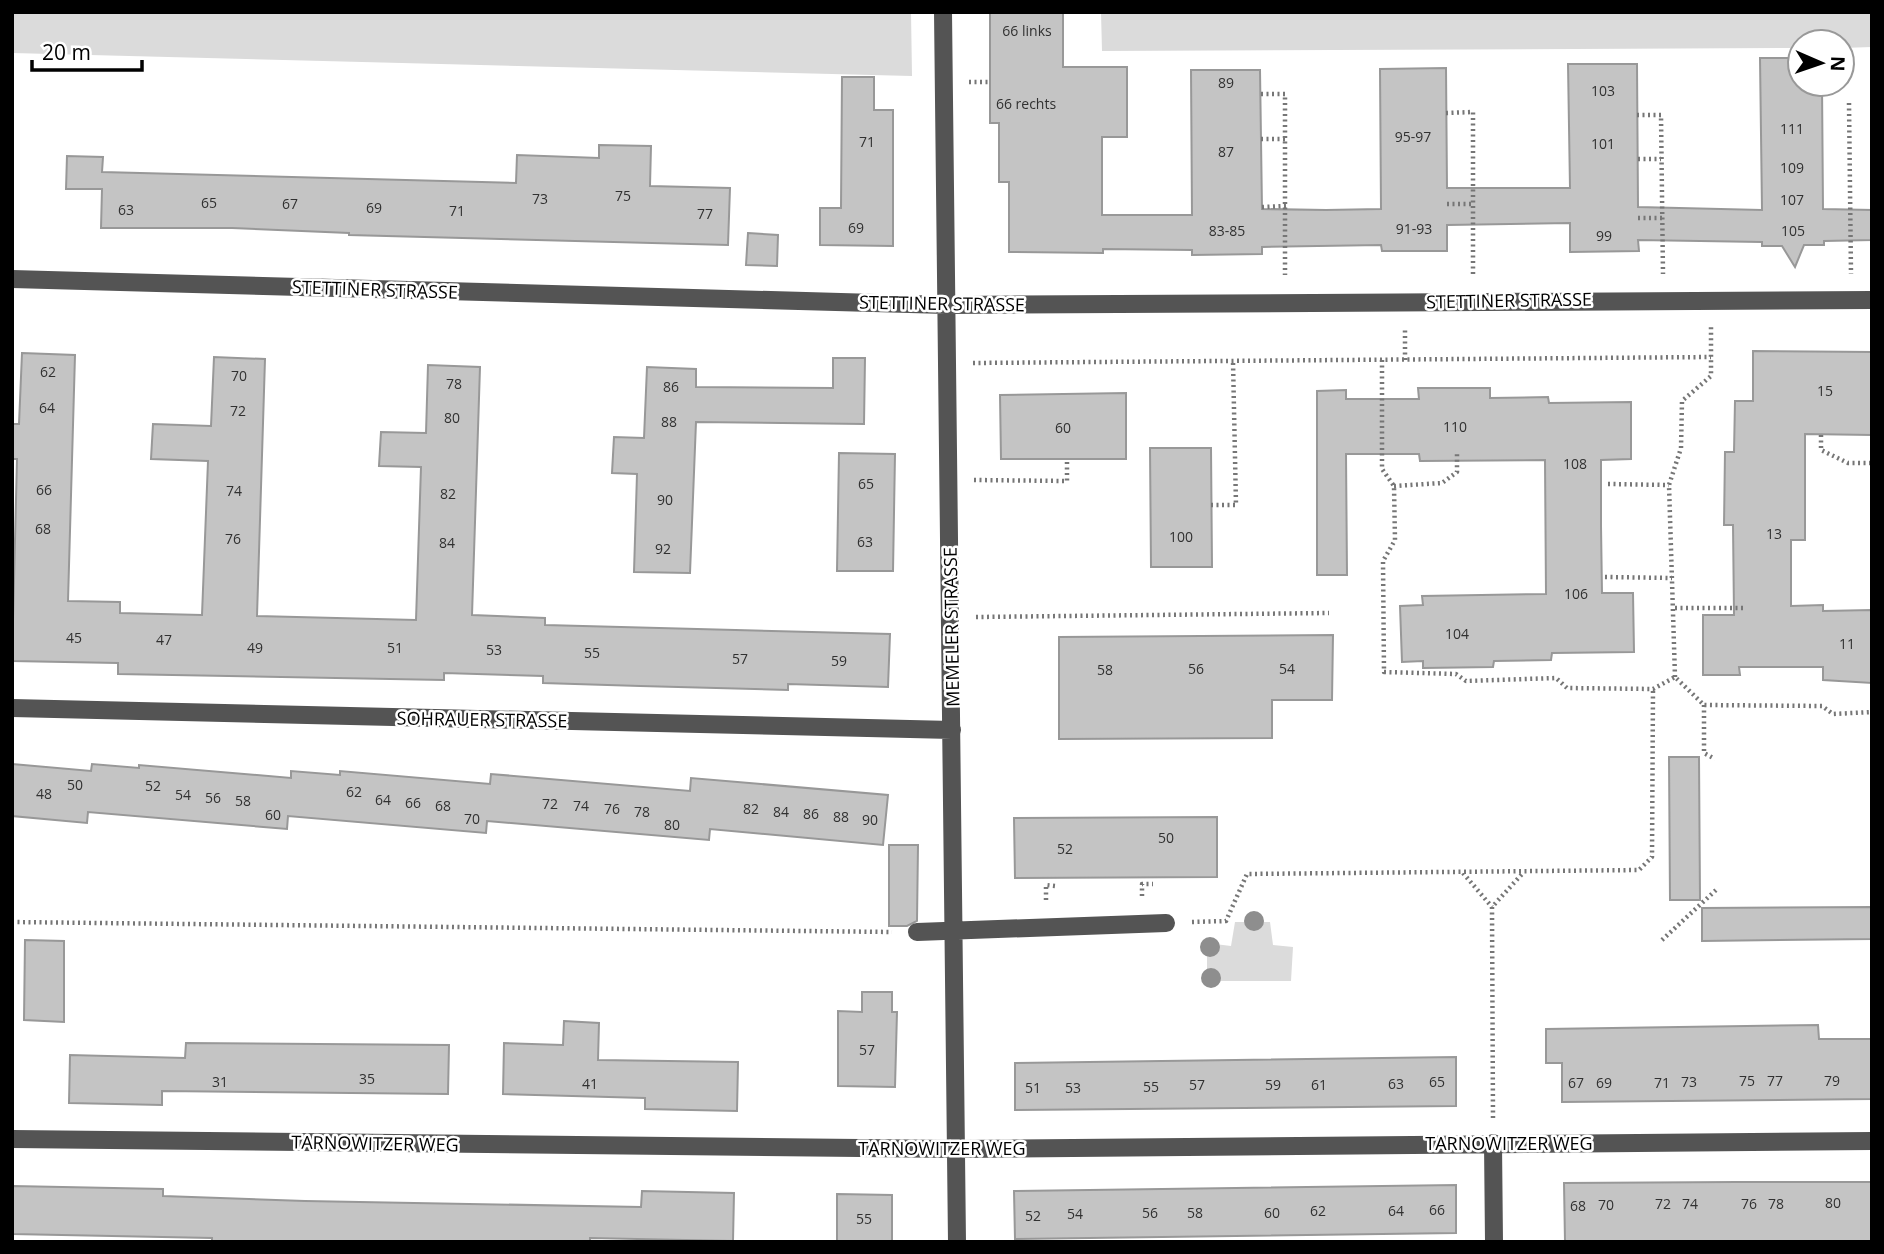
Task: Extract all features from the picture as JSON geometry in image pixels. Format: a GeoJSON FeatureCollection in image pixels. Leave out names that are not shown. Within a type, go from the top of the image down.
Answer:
{"type":"FeatureCollection","features":[{"type":"Feature","properties":{"kind":"street","name":"MEMELER STRASSE"},"geometry":{"type":"LineString","coordinates":[[943,12],[957,1242]]}},
{"type":"Feature","properties":{"kind":"street","name":"STETTINER STRASSE"},"geometry":{"type":"LineString","coordinates":[[12,279],[946,304],[1872,300]]}},
{"type":"Feature","properties":{"kind":"street","name":"SOHRAUER STRASSE"},"geometry":{"type":"LineString","coordinates":[[12,708],[952,730]]}},
{"type":"Feature","properties":{"kind":"street"},"geometry":{"type":"LineString","coordinates":[[917,932],[1166,923]]}},
{"type":"Feature","properties":{"kind":"street","name":"TARNOWITZER WEG"},"geometry":{"type":"LineString","coordinates":[[12,1139],[957,1149],[1872,1141]]}},
{"type":"Feature","properties":{"kind":"street"},"geometry":{"type":"LineString","coordinates":[[1493,1143],[1494,1242]]}},
{"type":"Feature","properties":{"kind":"path"},"geometry":{"type":"LineString","coordinates":[[1261,94],[1285,94],[1285,304]]}},
{"type":"Feature","properties":{"kind":"path"},"geometry":{"type":"LineString","coordinates":[[1849,103],[1852,300]]}},
{"type":"Feature","properties":{"kind":"path"},"geometry":{"type":"LineString","coordinates":[[1446,113],[1473,112],[1472,300]]}},
{"type":"Feature","properties":{"kind":"path"},"geometry":{"type":"LineString","coordinates":[[1637,116],[1661,115],[1663,299]]}},
{"type":"Feature","properties":{"kind":"path"},"geometry":{"type":"LineString","coordinates":[[1261,139],[1285,139]]}},
{"type":"Feature","properties":{"kind":"path"},"geometry":{"type":"LineString","coordinates":[[1637,159],[1661,159]]}},
{"type":"Feature","properties":{"kind":"path"},"geometry":{"type":"LineString","coordinates":[[1447,204],[1473,204]]}},
{"type":"Feature","properties":{"kind":"path"},"geometry":{"type":"LineString","coordinates":[[1262,206],[1286,206]]}},
{"type":"Feature","properties":{"kind":"path"},"geometry":{"type":"LineString","coordinates":[[1638,218],[1662,218]]}},
{"type":"Feature","properties":{"kind":"path"},"geometry":{"type":"LineString","coordinates":[[1711,299],[1711,376],[1682,401],[1681,448],[1669,485],[1675,608],[1675,677],[1704,705],[1822,706],[1833,714],[1872,712]]}},
{"type":"Feature","properties":{"kind":"path"},"geometry":{"type":"LineString","coordinates":[[947,363],[1711,357]]}},
{"type":"Feature","properties":{"kind":"path"},"geometry":{"type":"LineString","coordinates":[[1382,360],[1382,470],[1394,486],[1395,540],[1383,561],[1384,672],[1456,674],[1466,681],[1556,678],[1567,688],[1653,689],[1675,677]]}},
{"type":"Feature","properties":{"kind":"path"},"geometry":{"type":"LineString","coordinates":[[1211,505],[1236,505],[1233,361]]}},
{"type":"Feature","properties":{"kind":"path"},"geometry":{"type":"LineString","coordinates":[[1821,435],[1821,450],[1849,463],[1872,463]]}},
{"type":"Feature","properties":{"kind":"path"},"geometry":{"type":"LineString","coordinates":[[1394,486],[1442,483],[1457,472],[1457,453]]}},
{"type":"Feature","properties":{"kind":"path"},"geometry":{"type":"LineString","coordinates":[[949,480],[1067,481],[1068,459]]}},
{"type":"Feature","properties":{"kind":"path"},"geometry":{"type":"LineString","coordinates":[[1608,484],[1669,485]]}},
{"type":"Feature","properties":{"kind":"path"},"geometry":{"type":"LineString","coordinates":[[1605,577],[1672,578]]}},
{"type":"Feature","properties":{"kind":"path"},"geometry":{"type":"LineString","coordinates":[[1675,608],[1745,608]]}},
{"type":"Feature","properties":{"kind":"path"},"geometry":{"type":"LineString","coordinates":[[950,617],[1329,613]]}},
{"type":"Feature","properties":{"kind":"path"},"geometry":{"type":"LineString","coordinates":[[1166,923],[1226,921],[1247,874],[1639,870],[1652,857],[1653,689]]}},
{"type":"Feature","properties":{"kind":"path"},"geometry":{"type":"LineString","coordinates":[[1704,705],[1704,753],[1715,759]]}},
{"type":"Feature","properties":{"kind":"path"},"geometry":{"type":"LineString","coordinates":[[1463,873],[1492,906],[1493,1143]]}},
{"type":"Feature","properties":{"kind":"path"},"geometry":{"type":"LineString","coordinates":[[1492,906],[1523,873]]}},
{"type":"Feature","properties":{"kind":"path"},"geometry":{"type":"LineString","coordinates":[[1142,899],[1142,884],[1153,884]]}},
{"type":"Feature","properties":{"kind":"path"},"geometry":{"type":"LineString","coordinates":[[1046,900],[1046,885],[1055,886]]}},
{"type":"Feature","properties":{"kind":"path"},"geometry":{"type":"LineString","coordinates":[[1662,940],[1716,890]]}},
{"type":"Feature","properties":{"kind":"path"},"geometry":{"type":"LineString","coordinates":[[12,922],[917,932]]}},
{"type":"Feature","properties":{"kind":"shaded area"},"geometry":{"type":"Polygon","coordinates":[[[12,12],[911,12],[912,76],[12,53],[12,12]]]}},
{"type":"Feature","properties":{"kind":"shaded area"},"geometry":{"type":"Polygon","coordinates":[[[1101,12],[1872,12],[1872,47],[1856,48],[1856,28],[1786,28],[1786,48],[1102,51],[1101,12]]]}},
{"type":"Feature","properties":{"kind":"shaded area"},"geometry":{"type":"Polygon","coordinates":[[[1235,922],[1270,922],[1273,945],[1293,947],[1291,981],[1207,981],[1207,943],[1231,946],[1235,922]]]}},
{"type":"Feature","properties":{"kind":"building"},"geometry":{"type":"Polygon","coordinates":[[[990,12],[1063,12],[1063,67],[1127,67],[1127,137],[1102,137],[1102,215],[1192,215],[1191,70],[1260,70],[1262,209],[1381,209],[1380,69],[1446,68],[1447,188],[1570,188],[1568,64],[1637,64],[1638,207],[1762,210],[1760,58],[1786,58],[1786,98],[1822,98],[1823,209],[1872,210],[1872,240],[1824,241],[1824,245],[1804,245],[1795,267],[1782,246],[1762,246],[1762,242],[1638,240],[1639,251],[1570,252],[1570,223],[1447,225],[1447,251],[1382,251],[1381,245],[1262,247],[1262,254],[1192,255],[1192,250],[1103,249],[1103,253],[1009,252],[1009,182],[999,182],[999,123],[990,123],[990,12]]]}},
{"type":"Feature","properties":{"kind":"building"},"geometry":{"type":"Polygon","coordinates":[[[842,77],[874,77],[874,110],[893,110],[893,246],[820,245],[820,208],[841,208],[842,77]]]}},
{"type":"Feature","properties":{"kind":"building"},"geometry":{"type":"Polygon","coordinates":[[[599,145],[651,146],[650,186],[730,188],[728,245],[349,235],[232,228],[101,228],[102,189],[66,189],[67,156],[103,157],[102,172],[516,183],[517,155],[599,158],[599,145]]]}},
{"type":"Feature","properties":{"kind":"building"},"geometry":{"type":"Polygon","coordinates":[[[748,233],[778,235],[777,266],[746,265],[748,233]]]}},
{"type":"Feature","properties":{"kind":"building"},"geometry":{"type":"Polygon","coordinates":[[[1753,351],[1872,352],[1872,435],[1805,434],[1805,540],[1791,540],[1791,606],[1823,605],[1823,611],[1872,610],[1872,683],[1823,680],[1823,667],[1739,667],[1740,675],[1703,675],[1703,615],[1734,615],[1733,525],[1724,525],[1725,452],[1734,452],[1735,401],[1753,401],[1753,351]]]}},
{"type":"Feature","properties":{"kind":"building"},"geometry":{"type":"Polygon","coordinates":[[[22,353],[75,355],[68,601],[120,602],[120,613],[202,615],[208,461],[151,459],[153,424],[211,426],[214,357],[265,359],[257,616],[416,620],[421,467],[379,466],[381,432],[426,433],[428,365],[480,367],[472,615],[545,618],[545,625],[890,634],[888,687],[788,684],[788,690],[543,683],[543,676],[444,673],[444,680],[118,674],[118,663],[12,661],[17,459],[12,459],[12,424],[19,424],[22,353]]]}},
{"type":"Feature","properties":{"kind":"building"},"geometry":{"type":"Polygon","coordinates":[[[833,358],[865,358],[864,424],[696,422],[690,573],[634,572],[637,474],[612,473],[614,437],[644,438],[647,367],[696,369],[696,387],[833,388],[833,358]]]}},
{"type":"Feature","properties":{"kind":"building"},"geometry":{"type":"Polygon","coordinates":[[[1418,388],[1490,388],[1490,398],[1548,397],[1549,403],[1631,402],[1631,459],[1601,460],[1601,526],[1602,593],[1633,593],[1634,652],[1552,653],[1551,660],[1494,661],[1493,667],[1423,668],[1423,661],[1402,662],[1400,606],[1423,605],[1422,596],[1546,594],[1545,460],[1420,461],[1419,454],[1346,454],[1347,575],[1317,575],[1317,391],[1346,390],[1346,399],[1419,399],[1418,388]]]}},
{"type":"Feature","properties":{"kind":"building"},"geometry":{"type":"Polygon","coordinates":[[[1126,393],[1126,459],[1001,459],[1000,395],[1126,393]]]}},
{"type":"Feature","properties":{"kind":"building"},"geometry":{"type":"Polygon","coordinates":[[[1150,448],[1211,448],[1212,567],[1151,567],[1150,448]]]}},
{"type":"Feature","properties":{"kind":"building"},"geometry":{"type":"Polygon","coordinates":[[[839,453],[895,454],[893,571],[837,571],[839,453]]]}},
{"type":"Feature","properties":{"kind":"building"},"geometry":{"type":"Polygon","coordinates":[[[1333,635],[1332,700],[1272,700],[1272,738],[1059,739],[1059,637],[1333,635]]]}},
{"type":"Feature","properties":{"kind":"building"},"geometry":{"type":"Polygon","coordinates":[[[1669,757],[1699,757],[1700,900],[1670,900],[1669,757]]]}},
{"type":"Feature","properties":{"kind":"building"},"geometry":{"type":"Polygon","coordinates":[[[12,764],[91,771],[92,764],[139,768],[139,765],[291,778],[291,771],[340,775],[340,771],[490,784],[491,774],[690,791],[691,778],[888,795],[883,845],[710,829],[709,840],[487,821],[486,833],[288,816],[287,829],[88,812],[87,823],[12,816],[12,764]]]}},
{"type":"Feature","properties":{"kind":"building"},"geometry":{"type":"Polygon","coordinates":[[[1217,817],[1217,877],[1015,878],[1014,818],[1217,817]]]}},
{"type":"Feature","properties":{"kind":"building"},"geometry":{"type":"Polygon","coordinates":[[[889,845],[918,845],[917,921],[907,926],[889,926],[889,845]]]}},
{"type":"Feature","properties":{"kind":"building"},"geometry":{"type":"Polygon","coordinates":[[[1872,907],[1872,939],[1702,941],[1702,908],[1872,907]]]}},
{"type":"Feature","properties":{"kind":"building"},"geometry":{"type":"Polygon","coordinates":[[[25,940],[64,941],[64,1022],[24,1020],[25,940]]]}},
{"type":"Feature","properties":{"kind":"building"},"geometry":{"type":"Polygon","coordinates":[[[862,992],[892,992],[892,1012],[897,1012],[895,1087],[838,1086],[838,1011],[862,1012],[862,992]]]}},
{"type":"Feature","properties":{"kind":"building"},"geometry":{"type":"Polygon","coordinates":[[[564,1021],[599,1023],[598,1060],[738,1062],[737,1111],[645,1109],[645,1098],[503,1094],[504,1043],[563,1045],[564,1021]]]}},
{"type":"Feature","properties":{"kind":"building"},"geometry":{"type":"Polygon","coordinates":[[[1818,1025],[1819,1039],[1872,1039],[1872,1099],[1562,1102],[1562,1063],[1546,1063],[1546,1029],[1818,1025]]]}},
{"type":"Feature","properties":{"kind":"building"},"geometry":{"type":"Polygon","coordinates":[[[186,1043],[449,1045],[448,1094],[162,1091],[162,1105],[69,1103],[70,1055],[185,1058],[186,1043]]]}},
{"type":"Feature","properties":{"kind":"building"},"geometry":{"type":"Polygon","coordinates":[[[1456,1057],[1456,1106],[1015,1110],[1015,1063],[1456,1057]]]}},
{"type":"Feature","properties":{"kind":"building"},"geometry":{"type":"Polygon","coordinates":[[[1872,1182],[1872,1242],[1565,1242],[1564,1183],[1872,1182]]]}},
{"type":"Feature","properties":{"kind":"building"},"geometry":{"type":"Polygon","coordinates":[[[1456,1185],[1456,1233],[1015,1239],[1014,1191],[1456,1185]]]}},
{"type":"Feature","properties":{"kind":"building"},"geometry":{"type":"Polygon","coordinates":[[[12,1186],[163,1189],[163,1196],[305,1201],[641,1207],[642,1191],[734,1193],[733,1241],[590,1238],[590,1242],[212,1242],[212,1238],[12,1234],[12,1186]]]}},
{"type":"Feature","properties":{"kind":"building"},"geometry":{"type":"Polygon","coordinates":[[[837,1194],[892,1195],[892,1242],[837,1242],[837,1194]]]}}]}
